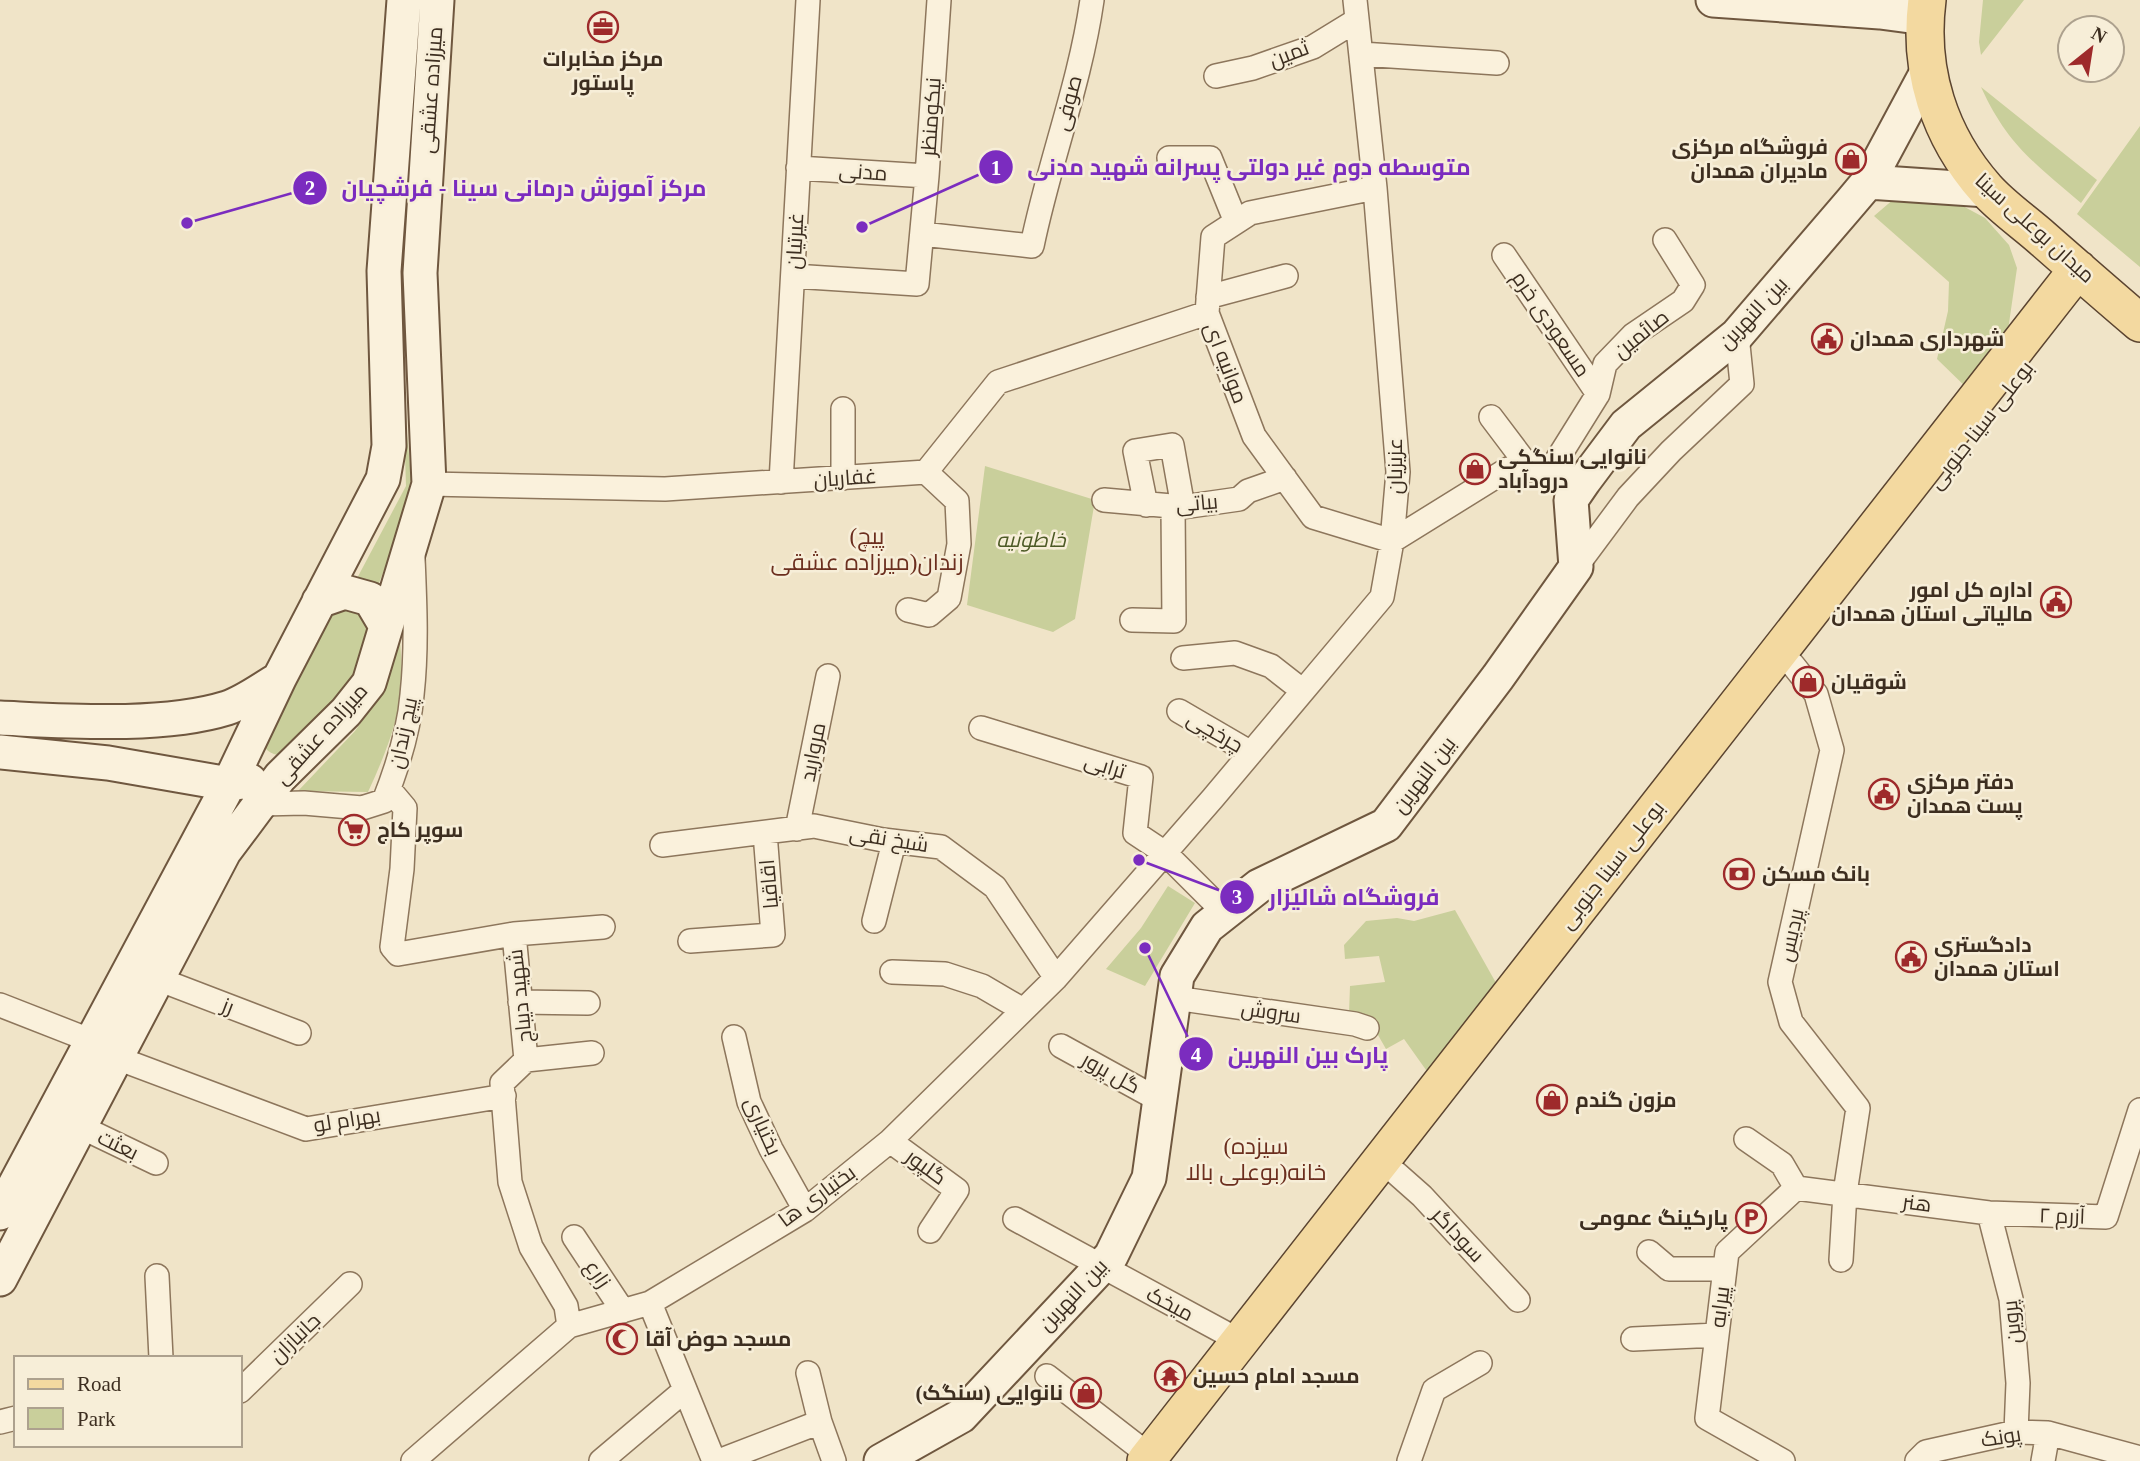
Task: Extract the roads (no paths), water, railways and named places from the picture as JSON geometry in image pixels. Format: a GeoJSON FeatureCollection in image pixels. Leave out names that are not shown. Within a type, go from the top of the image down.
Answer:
{"type":"FeatureCollection","features":[{"type":"Feature","properties":{"kind":"main road","name":"میرزاده عشقی"},"geometry":{"type":"LineString","coordinates":[[0,1279],[81,1127],[104,1049],[279,679],[383,479],[389,446],[384,271],[404,0]]}},
{"type":"Feature","properties":{"kind":"main road","name":"میرزاده عشقی"},"geometry":{"type":"LineString","coordinates":[[0,1213],[104,1049],[158,979],[225,852],[280,777],[346,712],[369,683],[429,484],[420,273],[437,0]]}},
{"type":"Feature","properties":{"kind":"main road"},"geometry":{"type":"LineString","coordinates":[[1713,0],[1880,12],[1926,9]]}},
{"type":"Feature","properties":{"kind":"main road","name":"میدان بوعلی سینا"},"geometry":{"type":"LineString","coordinates":[[1926,9],[1927,72],[1939,116],[1959,156],[1987,190],[2140,323]]}},
{"type":"Feature","properties":{"kind":"main road","name":"بین النهرین"},"geometry":{"type":"LineString","coordinates":[[881,1461],[961,1416],[1111,1256],[1149,1178],[1177,976],[1207,928],[1259,886],[1386,825],[1498,677],[1576,567],[1571,500],[1584,481],[1626,425],[1737,335],[1868,181],[1927,72]]}},
{"type":"Feature","properties":{"kind":"main road"},"geometry":{"type":"LineString","coordinates":[[1868,181],[1987,190]]}},
{"type":"Feature","properties":{"kind":"main road"},"geometry":{"type":"LineString","coordinates":[[384,271],[420,273]]}},
{"type":"Feature","properties":{"kind":"main road","name":"بوعلی سینا جنوبی"},"geometry":{"type":"LineString","coordinates":[[1156,1459],[1396,1173],[1793,665],[2085,276]]}},
{"type":"Feature","properties":{"kind":"main road","name":"بوعلی سینا جنوبی"},"geometry":{"type":"LineString","coordinates":[[1156,1459],[1240,1341],[2085,276]]}},
{"type":"Feature","properties":{"kind":"main road"},"geometry":{"type":"LineString","coordinates":[[319,601],[345,592],[370,599],[386,626]]}},
{"type":"Feature","properties":{"kind":"main road"},"geometry":{"type":"LineString","coordinates":[[279,679],[230,707],[194,717],[155,720],[10,719],[10,752],[108,764],[229,784],[280,777]]}},
{"type":"Feature","properties":{"kind":"street","name":"غیرتیان"},"geometry":{"type":"LineString","coordinates":[[781,482],[808,0]]}},
{"type":"Feature","properties":{"kind":"street","name":"نیکومنظر"},"geometry":{"type":"LineString","coordinates":[[793,276],[918,284],[939,0]]}},
{"type":"Feature","properties":{"kind":"street","name":"صوفی"},"geometry":{"type":"LineString","coordinates":[[922,234],[1032,246],[1043,192],[1075,80],[1092,0]]}},
{"type":"Feature","properties":{"kind":"street","name":"عزیزیان"},"geometry":{"type":"LineString","coordinates":[[1165,853],[1382,597],[1392,541],[1398,472],[1376,188],[1356,10]]}},
{"type":"Feature","properties":{"kind":"street","name":"ثمین"},"geometry":{"type":"LineString","coordinates":[[1216,76],[1253,68],[1313,47],[1356,10]]}},
{"type":"Feature","properties":{"kind":"street"},"geometry":{"type":"LineString","coordinates":[[1361,54],[1497,63]]}},
{"type":"Feature","properties":{"kind":"street"},"geometry":{"type":"LineString","coordinates":[[1169,158],[1210,158],[1236,222]]}},
{"type":"Feature","properties":{"kind":"street","name":"مدنی"},"geometry":{"type":"LineString","coordinates":[[799,168],[928,176]]}},
{"type":"Feature","properties":{"kind":"street","name":"موانیه ای"},"geometry":{"type":"LineString","coordinates":[[1376,188],[1250,213],[1213,237],[1208,305],[1254,436],[1313,517],[1392,541]]}},
{"type":"Feature","properties":{"kind":"street","name":"صائمین"},"geometry":{"type":"LineString","coordinates":[[1541,470],[1598,394],[1605,364],[1633,335],[1683,301],[1693,285],[1665,240]]}},
{"type":"Feature","properties":{"kind":"street","name":"مسعودی خرم"},"geometry":{"type":"LineString","coordinates":[[1504,255],[1598,394]]}},
{"type":"Feature","properties":{"kind":"street"},"geometry":{"type":"LineString","coordinates":[[908,610],[929,615],[949,598],[959,544],[957,501],[926,472],[998,382],[1286,276]]}},
{"type":"Feature","properties":{"kind":"street"},"geometry":{"type":"LineString","coordinates":[[1576,567],[1628,498],[1671,451],[1742,384],[1737,335]]}},
{"type":"Feature","properties":{"kind":"street"},"geometry":{"type":"LineString","coordinates":[[843,409],[843,478]]}},
{"type":"Feature","properties":{"kind":"street"},"geometry":{"type":"LineString","coordinates":[[1491,418],[1541,470]]}},
{"type":"Feature","properties":{"kind":"street"},"geometry":{"type":"LineString","coordinates":[[1132,620],[1174,621],[1178,507],[1172,445],[1135,451],[1146,505]]}},
{"type":"Feature","properties":{"kind":"street"},"geometry":{"type":"LineString","coordinates":[[1392,541],[1508,469],[1541,470],[1584,481]]}},
{"type":"Feature","properties":{"kind":"street","name":"غفاریان"},"geometry":{"type":"LineString","coordinates":[[429,484],[665,489],[926,472]]}},
{"type":"Feature","properties":{"kind":"street","name":"بیاتی"},"geometry":{"type":"LineString","coordinates":[[1104,500],[1178,507],[1239,499],[1248,491],[1285,478]]}},
{"type":"Feature","properties":{"kind":"street","name":"پیچ زندان"},"geometry":{"type":"LineString","coordinates":[[261,804],[304,803],[362,808],[384,801],[397,767],[412,697],[415,616],[413,538]]}},
{"type":"Feature","properties":{"kind":"street"},"geometry":{"type":"LineString","coordinates":[[1184,658],[1235,653],[1271,666],[1303,691]]}},
{"type":"Feature","properties":{"kind":"street","name":"پردیس"},"geometry":{"type":"LineString","coordinates":[[1793,665],[1815,694],[1832,750],[1780,982],[1791,1022],[1858,1108],[1845,1193],[1841,1260]]}},
{"type":"Feature","properties":{"kind":"street","name":"مروارید"},"geometry":{"type":"LineString","coordinates":[[797,829],[828,676]]}},
{"type":"Feature","properties":{"kind":"street","name":"چرخچی"},"geometry":{"type":"LineString","coordinates":[[1179,711],[1251,753]]}},
{"type":"Feature","properties":{"kind":"street","name":"ترابی"},"geometry":{"type":"LineString","coordinates":[[981,728],[1141,777],[1135,833],[1165,853]]}},
{"type":"Feature","properties":{"kind":"street","name":"شهید دیباج"},"geometry":{"type":"LineString","coordinates":[[389,789],[405,808],[402,869],[391,947],[398,954],[513,934],[526,1060],[502,1083],[504,1096]]}},
{"type":"Feature","properties":{"kind":"street","name":"شیخ نقی"},"geometry":{"type":"LineString","coordinates":[[662,845],[814,826],[894,842],[941,847],[995,887],[1056,978]]}},
{"type":"Feature","properties":{"kind":"street","name":"اقاقیا"},"geometry":{"type":"LineString","coordinates":[[690,941],[773,935],[765,833]]}},
{"type":"Feature","properties":{"kind":"street"},"geometry":{"type":"LineString","coordinates":[[874,921],[894,842]]}},
{"type":"Feature","properties":{"kind":"street"},"geometry":{"type":"LineString","coordinates":[[1165,853],[1225,913]]}},
{"type":"Feature","properties":{"kind":"street","name":"بختیاری ها"},"geometry":{"type":"LineString","coordinates":[[413,1461],[569,1326],[650,1303],[805,1210],[890,1141],[1056,978],[1165,853]]}},
{"type":"Feature","properties":{"kind":"street"},"geometry":{"type":"LineString","coordinates":[[513,934],[603,927]]}},
{"type":"Feature","properties":{"kind":"street"},"geometry":{"type":"LineString","coordinates":[[892,972],[945,974],[982,986],[1023,1010]]}},
{"type":"Feature","properties":{"kind":"street","name":"رز"},"geometry":{"type":"LineString","coordinates":[[158,979],[299,1033]]}},
{"type":"Feature","properties":{"kind":"street","name":"سروش"},"geometry":{"type":"LineString","coordinates":[[1175,998],[1367,1028]]}},
{"type":"Feature","properties":{"kind":"street"},"geometry":{"type":"LineString","coordinates":[[520,1002],[588,1003]]}},
{"type":"Feature","properties":{"kind":"street","name":"بهرام لو"},"geometry":{"type":"LineString","coordinates":[[0,1005],[306,1129],[504,1096]]}},
{"type":"Feature","properties":{"kind":"street","name":"بختیاری"},"geometry":{"type":"LineString","coordinates":[[734,1037],[749,1102],[771,1149],[805,1210]]}},
{"type":"Feature","properties":{"kind":"street","name":"گل پرور"},"geometry":{"type":"LineString","coordinates":[[1061,1046],[1161,1101]]}},
{"type":"Feature","properties":{"kind":"street"},"geometry":{"type":"LineString","coordinates":[[526,1060],[592,1053]]}},
{"type":"Feature","properties":{"kind":"street"},"geometry":{"type":"LineString","coordinates":[[504,1096],[510,1182],[531,1247],[566,1306],[569,1326]]}},
{"type":"Feature","properties":{"kind":"street","name":"آزرم ۲"},"geometry":{"type":"LineString","coordinates":[[1989,1213],[2106,1217],[2140,1110]]}},
{"type":"Feature","properties":{"kind":"street","name":"بعثت"},"geometry":{"type":"LineString","coordinates":[[81,1127],[156,1163]]}},
{"type":"Feature","properties":{"kind":"street"},"geometry":{"type":"LineString","coordinates":[[1746,1139],[1782,1164],[1796,1188],[1845,1193]]}},
{"type":"Feature","properties":{"kind":"street","name":"گلپور"},"geometry":{"type":"LineString","coordinates":[[890,1141],[957,1190],[930,1230]]}},
{"type":"Feature","properties":{"kind":"street","name":"سوداگر"},"geometry":{"type":"LineString","coordinates":[[1396,1173],[1422,1196],[1518,1300]]}},
{"type":"Feature","properties":{"kind":"street","name":"پیرایه"},"geometry":{"type":"LineString","coordinates":[[1783,1461],[1707,1418],[1727,1252],[1796,1188]]}},
{"type":"Feature","properties":{"kind":"street","name":"هنر"},"geometry":{"type":"LineString","coordinates":[[1845,1193],[1989,1213]]}},
{"type":"Feature","properties":{"kind":"street","name":"پروین"},"geometry":{"type":"LineString","coordinates":[[1989,1213],[2011,1299],[2018,1383],[2016,1432]]}},
{"type":"Feature","properties":{"kind":"street","name":"میخک"},"geometry":{"type":"LineString","coordinates":[[1014,1219],[1240,1341]]}},
{"type":"Feature","properties":{"kind":"street","name":"زارع"},"geometry":{"type":"LineString","coordinates":[[574,1237],[623,1311]]}},
{"type":"Feature","properties":{"kind":"street"},"geometry":{"type":"LineString","coordinates":[[1649,1252],[1669,1269],[1725,1269]]}},
{"type":"Feature","properties":{"kind":"street"},"geometry":{"type":"LineString","coordinates":[[157,1276],[161,1356]]}},
{"type":"Feature","properties":{"kind":"street","name":"جانبازان"},"geometry":{"type":"LineString","coordinates":[[242,1389],[350,1284]]}},
{"type":"Feature","properties":{"kind":"street"},"geometry":{"type":"LineString","coordinates":[[650,1303],[716,1461],[820,1422]]}},
{"type":"Feature","properties":{"kind":"street"},"geometry":{"type":"LineString","coordinates":[[1633,1339],[1717,1335]]}},
{"type":"Feature","properties":{"kind":"street"},"geometry":{"type":"LineString","coordinates":[[1409,1461],[1434,1390],[1480,1363]]}},
{"type":"Feature","properties":{"kind":"street"},"geometry":{"type":"LineString","coordinates":[[808,1373],[820,1422],[834,1461]]}},
{"type":"Feature","properties":{"kind":"street"},"geometry":{"type":"LineString","coordinates":[[1047,1376],[1156,1459]]}},
{"type":"Feature","properties":{"kind":"street"},"geometry":{"type":"LineString","coordinates":[[601,1461],[685,1390]]}},
{"type":"Feature","properties":{"kind":"street","name":"پونک"},"geometry":{"type":"LineString","coordinates":[[1917,1461],[1926,1452],[2016,1432],[2048,1433],[2140,1458]]}},
{"type":"Feature","properties":{"kind":"street"},"geometry":{"type":"LineString","coordinates":[[2043,1461],[2048,1433]]}},
{"type":"Feature","properties":{"kind":"place","name":"مرکز مخابرات پاستور"},"geometry":{"type":"Point","coordinates":[603,27]}},
{"type":"Feature","properties":{"kind":"place","name":"فروشگاه مرکزی مادیران همدان"},"geometry":{"type":"Point","coordinates":[1851,159]}},
{"type":"Feature","properties":{"kind":"place","name":"مرکز آموزش درمانی سینا - فرشچیان"},"geometry":{"type":"Point","coordinates":[187,223]}},
{"type":"Feature","properties":{"kind":"place","name":"متوسطه دوم غیر دولتی پسرانه شهید مدنی"},"geometry":{"type":"Point","coordinates":[862,227]}},
{"type":"Feature","properties":{"kind":"place","name":"شهرداری همدان"},"geometry":{"type":"Point","coordinates":[1827,339]}},
{"type":"Feature","properties":{"kind":"place","name":"نانوایی سنگکی درودآباد"},"geometry":{"type":"Point","coordinates":[1475,469]}},
{"type":"Feature","properties":{"kind":"place","name":"اداره کل امور مالیاتی استان همدان"},"geometry":{"type":"Point","coordinates":[2056,602]}},
{"type":"Feature","properties":{"kind":"place","name":"شوقیان"},"geometry":{"type":"Point","coordinates":[1808,682]}},
{"type":"Feature","properties":{"kind":"place","name":"دفتر مرکزی پست همدان"},"geometry":{"type":"Point","coordinates":[1884,794]}},
{"type":"Feature","properties":{"kind":"place","name":"سوپر کاج"},"geometry":{"type":"Point","coordinates":[354,830]}},
{"type":"Feature","properties":{"kind":"place","name":"فروشگاه شالیزار"},"geometry":{"type":"Point","coordinates":[1139,860]}},
{"type":"Feature","properties":{"kind":"place","name":"بانک مسکن"},"geometry":{"type":"Point","coordinates":[1739,874]}},
{"type":"Feature","properties":{"kind":"place","name":"پارک بین النهرین"},"geometry":{"type":"Point","coordinates":[1145,948]}},
{"type":"Feature","properties":{"kind":"place","name":"دادگستری استان همدان"},"geometry":{"type":"Point","coordinates":[1911,957]}},
{"type":"Feature","properties":{"kind":"place","name":"مزون گندم"},"geometry":{"type":"Point","coordinates":[1552,1100]}},
{"type":"Feature","properties":{"kind":"place","name":"پارکینگ عمومی"},"geometry":{"type":"Point","coordinates":[1751,1218]}},
{"type":"Feature","properties":{"kind":"place","name":"مسجد حوض آقا"},"geometry":{"type":"Point","coordinates":[622,1339]}},
{"type":"Feature","properties":{"kind":"place","name":"مسجد امام حسین"},"geometry":{"type":"Point","coordinates":[1170,1376]}},
{"type":"Feature","properties":{"kind":"place","name":"نانوایی (سنگک)"},"geometry":{"type":"Point","coordinates":[1086,1393]}},
{"type":"Feature","properties":{"kind":"district","name":"(پیچ زندان(میرزاده عشقی"},"geometry":{"type":"Point","coordinates":[867,549]}},
{"type":"Feature","properties":{"kind":"district","name":"(سیزده خانه(بوعلی بالا"},"geometry":{"type":"Point","coordinates":[1256,1159]}},
{"type":"Feature","properties":{"kind":"park label","name":"خاطونیه"},"geometry":{"type":"Point","coordinates":[1031,540]}}]}
